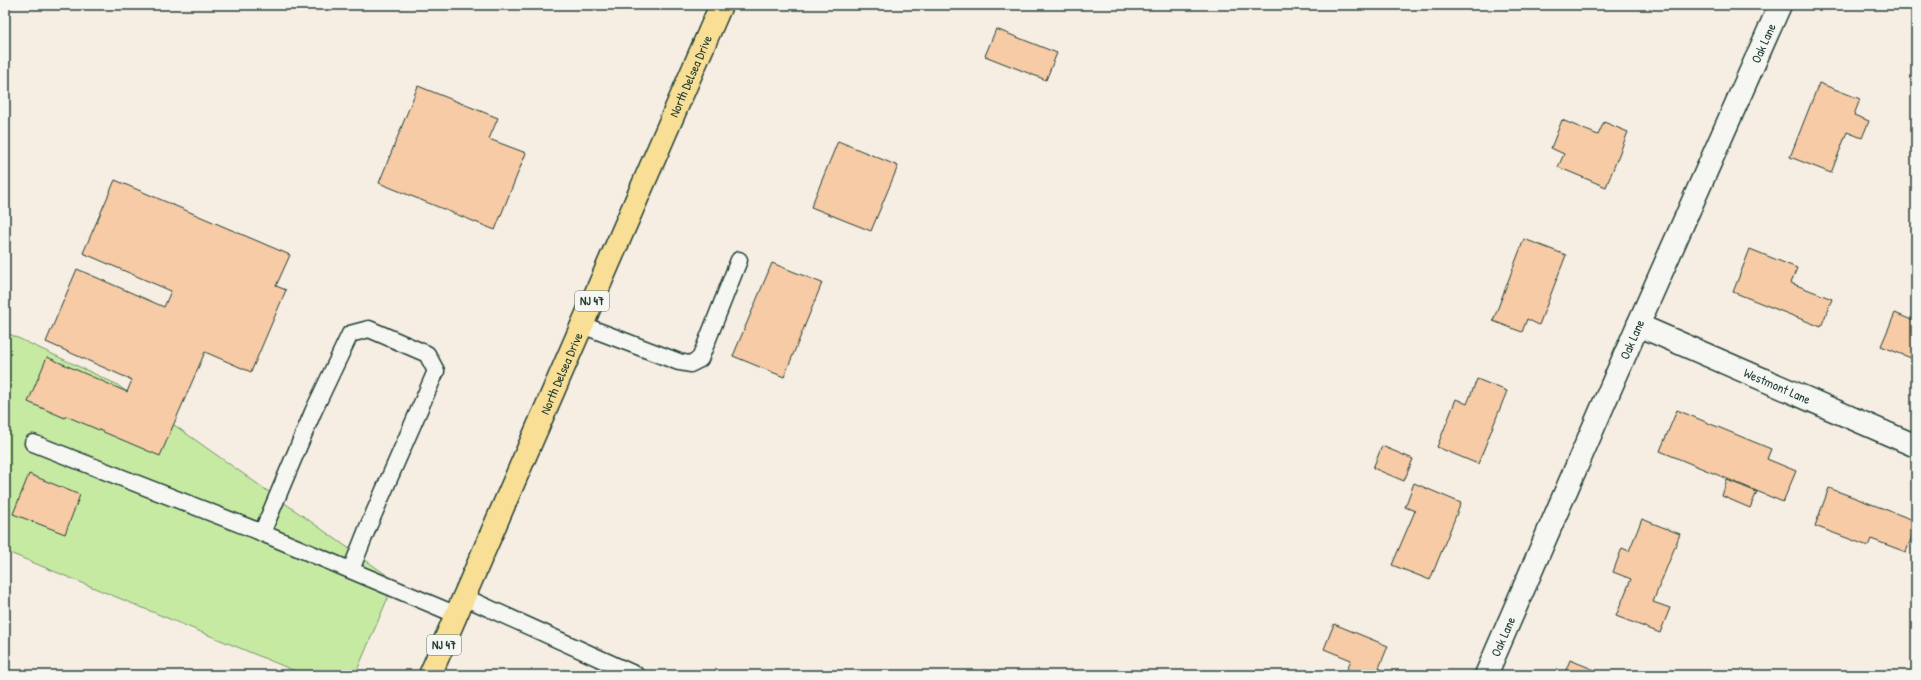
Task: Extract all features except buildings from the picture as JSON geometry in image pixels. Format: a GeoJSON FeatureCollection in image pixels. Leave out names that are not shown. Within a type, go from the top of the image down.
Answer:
{"type":"FeatureCollection","features":[{"type":"Feature","properties":{"kind":"main road","name":"North Delsea Drive"},"geometry":{"type":"LineString","coordinates":[[430,675],[721,5]]}},
{"type":"Feature","properties":{"kind":"street","name":"Oak Lane"},"geometry":{"type":"LineString","coordinates":[[1486,675],[1638,325],[1780,5]]}},
{"type":"Feature","properties":{"kind":"street","name":"Westmont Lane"},"geometry":{"type":"LineString","coordinates":[[1638,325],[1916,446]]}},
{"type":"Feature","properties":{"kind":"lane"},"geometry":{"type":"LineString","coordinates":[[582,325],[679,362],[690,364],[700,359],[740,260]]}},
{"type":"Feature","properties":{"kind":"lane"},"geometry":{"type":"LineString","coordinates":[[263,533],[313,412],[350,334],[369,329],[427,354],[436,371],[368,527],[351,570]]}},
{"type":"Feature","properties":{"kind":"lane"},"geometry":{"type":"LineString","coordinates":[[33,443],[263,533],[351,570],[460,606],[636,675]]}},
{"type":"Feature","properties":{"kind":"green space"},"geometry":{"type":"Polygon","coordinates":[[[5,332],[116,384],[395,581],[355,675],[305,675],[5,551],[5,332]]]}}]}
